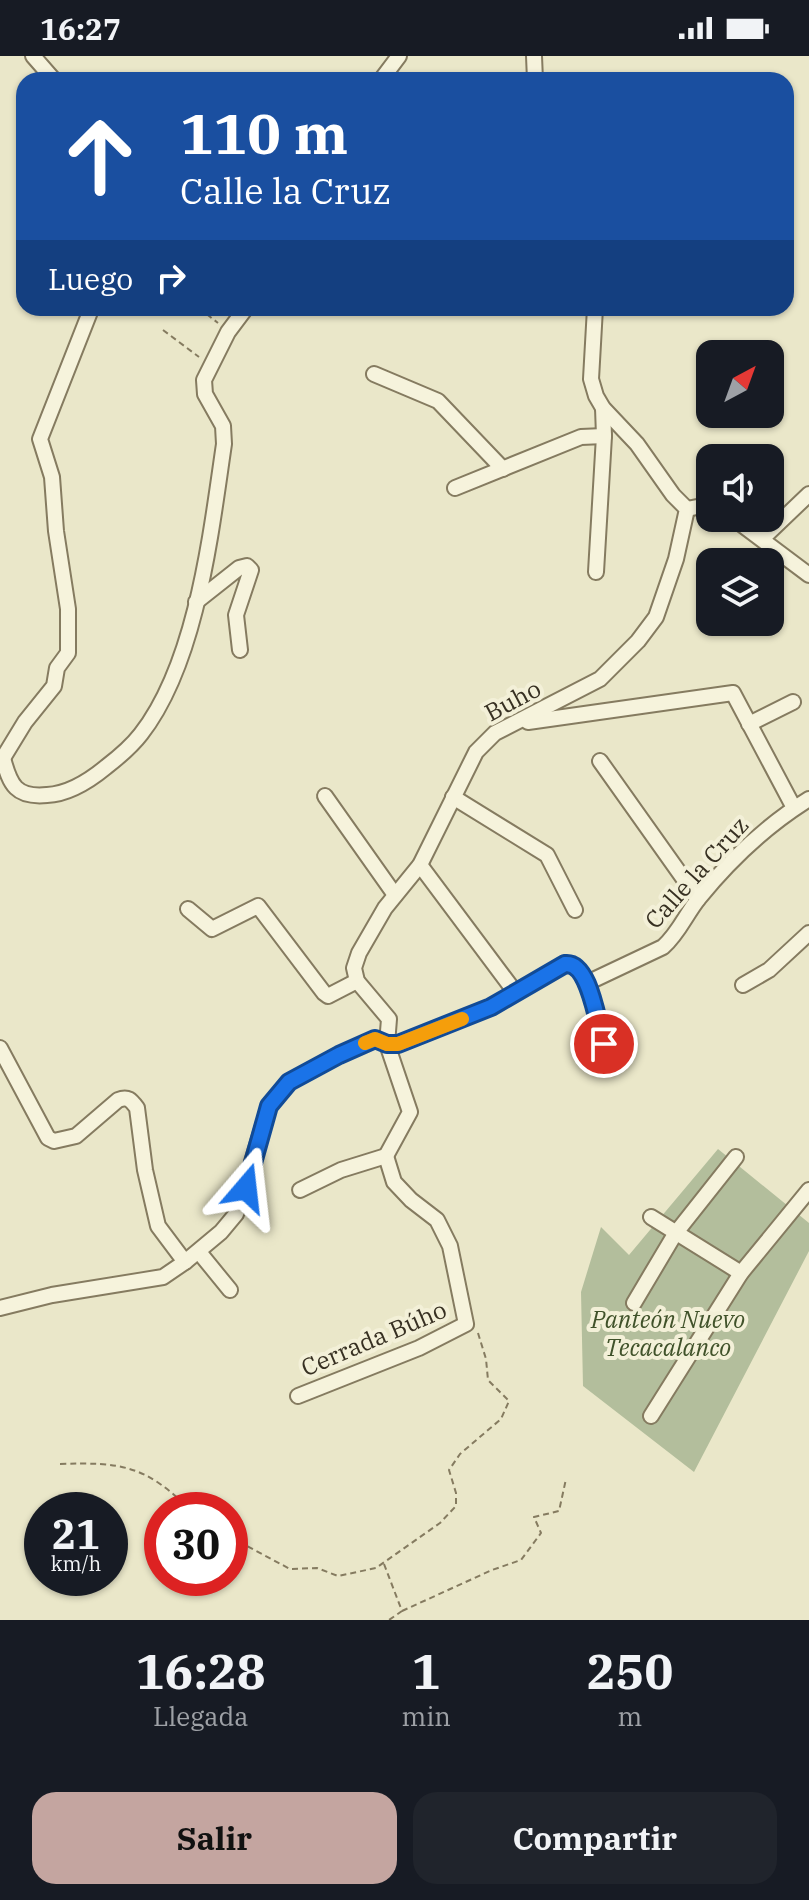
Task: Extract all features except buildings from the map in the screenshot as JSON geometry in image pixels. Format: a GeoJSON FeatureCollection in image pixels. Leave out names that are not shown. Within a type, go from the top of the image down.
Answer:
{"type":"FeatureCollection","features":[{"type":"Feature","properties":{"kind":"street"},"geometry":{"type":"LineString","coordinates":[[33,56],[47,72]]}},
{"type":"Feature","properties":{"kind":"street"},"geometry":{"type":"LineString","coordinates":[[88,316],[40,439],[52,477],[56,531],[68,609],[68,653],[57,668],[54,686],[25,722],[2,758],[15,787],[30,797],[57,795],[90,781],[141,735],[169,687],[206,562],[224,444],[223,426],[205,394],[204,380],[209,365],[240,316]]}},
{"type":"Feature","properties":{"kind":"street"},"geometry":{"type":"LineString","coordinates":[[595,316],[591,379],[603,408],[604,436],[596,572]]}},
{"type":"Feature","properties":{"kind":"street"},"geometry":{"type":"LineString","coordinates":[[374,374],[438,401],[503,469]]}},
{"type":"Feature","properties":{"kind":"street"},"geometry":{"type":"LineString","coordinates":[[603,408],[637,444],[673,495],[687,509],[696,507]]}},
{"type":"Feature","properties":{"kind":"street"},"geometry":{"type":"LineString","coordinates":[[455,488],[581,437],[604,436]]}},
{"type":"Feature","properties":{"kind":"street"},"geometry":{"type":"LineString","coordinates":[[763,538],[809,494]]}},
{"type":"Feature","properties":{"kind":"street","name":"Buho"},"geometry":{"type":"LineString","coordinates":[[357,981],[354,968],[359,953],[395,895],[420,865],[470,763],[485,741],[600,679],[638,641],[656,617],[676,559],[687,509]]}},
{"type":"Feature","properties":{"kind":"street"},"geometry":{"type":"LineString","coordinates":[[754,532],[809,575]]}},
{"type":"Feature","properties":{"kind":"street"},"geometry":{"type":"LineString","coordinates":[[196,602],[239,568],[247,566],[251,570],[236,615],[240,650]]}},
{"type":"Feature","properties":{"kind":"street"},"geometry":{"type":"LineString","coordinates":[[515,723],[733,693],[794,808]]}},
{"type":"Feature","properties":{"kind":"street"},"geometry":{"type":"LineString","coordinates":[[749,724],[793,702]]}},
{"type":"Feature","properties":{"kind":"street"},"geometry":{"type":"LineString","coordinates":[[600,761],[698,899]]}},
{"type":"Feature","properties":{"kind":"street"},"geometry":{"type":"LineString","coordinates":[[325,796],[395,895]]}},
{"type":"Feature","properties":{"kind":"street"},"geometry":{"type":"LineString","coordinates":[[453,797],[547,855],[575,910]]}},
{"type":"Feature","properties":{"kind":"street","name":"Calle la Cruz"},"geometry":{"type":"LineString","coordinates":[[587,983],[663,947],[673,939],[698,899],[764,830],[809,799]]}},
{"type":"Feature","properties":{"kind":"street"},"geometry":{"type":"LineString","coordinates":[[420,865],[515,992]]}},
{"type":"Feature","properties":{"kind":"street"},"geometry":{"type":"LineString","coordinates":[[188,909],[212,929],[258,906],[324,993],[328,996],[334,994],[357,981],[389,1019],[387,1044],[410,1112],[386,1156],[341,1170],[300,1190]]}},
{"type":"Feature","properties":{"kind":"street"},"geometry":{"type":"LineString","coordinates":[[743,985],[769,970],[809,933]]}},
{"type":"Feature","properties":{"kind":"street"},"geometry":{"type":"LineString","coordinates":[[0,1308],[52,1295],[163,1277],[199,1252],[236,1214],[269,1106],[289,1082],[375,1039],[398,1044],[491,1007],[565,964],[572,963],[579,967],[587,983],[604,1044]]}},
{"type":"Feature","properties":{"kind":"street"},"geometry":{"type":"LineString","coordinates":[[0,1048],[48,1138],[54,1141],[76,1136],[118,1100],[125,1097],[131,1100],[137,1108],[145,1170],[158,1226],[185,1262]]}},
{"type":"Feature","properties":{"kind":"street","name":"Cerrada Búho"},"geometry":{"type":"LineString","coordinates":[[298,1396],[419,1348],[466,1324],[450,1246],[437,1220],[394,1182],[386,1156]]}},
{"type":"Feature","properties":{"kind":"street"},"geometry":{"type":"LineString","coordinates":[[634,1303],[675,1234],[736,1157]]}},
{"type":"Feature","properties":{"kind":"street"},"geometry":{"type":"LineString","coordinates":[[651,1416],[741,1273],[809,1190]]}},
{"type":"Feature","properties":{"kind":"street"},"geometry":{"type":"LineString","coordinates":[[651,1217],[741,1273]]}},
{"type":"Feature","properties":{"kind":"street"},"geometry":{"type":"LineString","coordinates":[[199,1252],[230,1290]]}},
{"type":"Feature","properties":{"kind":"path"},"geometry":{"type":"LineString","coordinates":[[209,316],[228,332]]}},
{"type":"Feature","properties":{"kind":"path"},"geometry":{"type":"LineString","coordinates":[[163,330],[209,365]]}},
{"type":"Feature","properties":{"kind":"path"},"geometry":{"type":"LineString","coordinates":[[248,1547],[290,1569],[317,1568],[338,1576],[376,1568],[440,1523],[456,1506],[456,1493],[449,1470],[460,1454],[501,1419],[509,1401],[488,1380],[486,1359],[478,1334],[466,1324]]}},
{"type":"Feature","properties":{"kind":"path"},"geometry":{"type":"LineString","coordinates":[[60,1464],[124,1465],[165,1485],[172,1492]]}},
{"type":"Feature","properties":{"kind":"path"},"geometry":{"type":"LineString","coordinates":[[389,1620],[402,1611],[492,1570],[521,1560],[541,1533],[534,1517],[559,1511],[566,1479]]}},
{"type":"Feature","properties":{"kind":"path"},"geometry":{"type":"LineString","coordinates":[[383,1563],[402,1611]]}},
{"type":"Feature","properties":{"kind":"green space","name":"Panteón Nuevo Tecacalanco"},"geometry":{"type":"Polygon","coordinates":[[[718,1149],[809,1223],[809,1251],[694,1472],[583,1386],[581,1292],[601,1227],[629,1255],[718,1149]]]}},
{"type":"Feature","properties":{"kind":"slow traffic"},"geometry":{"type":"LineString","coordinates":[[365,1043],[375,1039],[398,1044],[462,1019]]}},
{"type":"Feature","properties":{"kind":"route"},"geometry":{"type":"LineString","coordinates":[[246,1188],[269,1106],[289,1082],[375,1039],[398,1044],[491,1007],[565,964],[572,963],[579,967],[587,983],[604,1044]]}}]}
